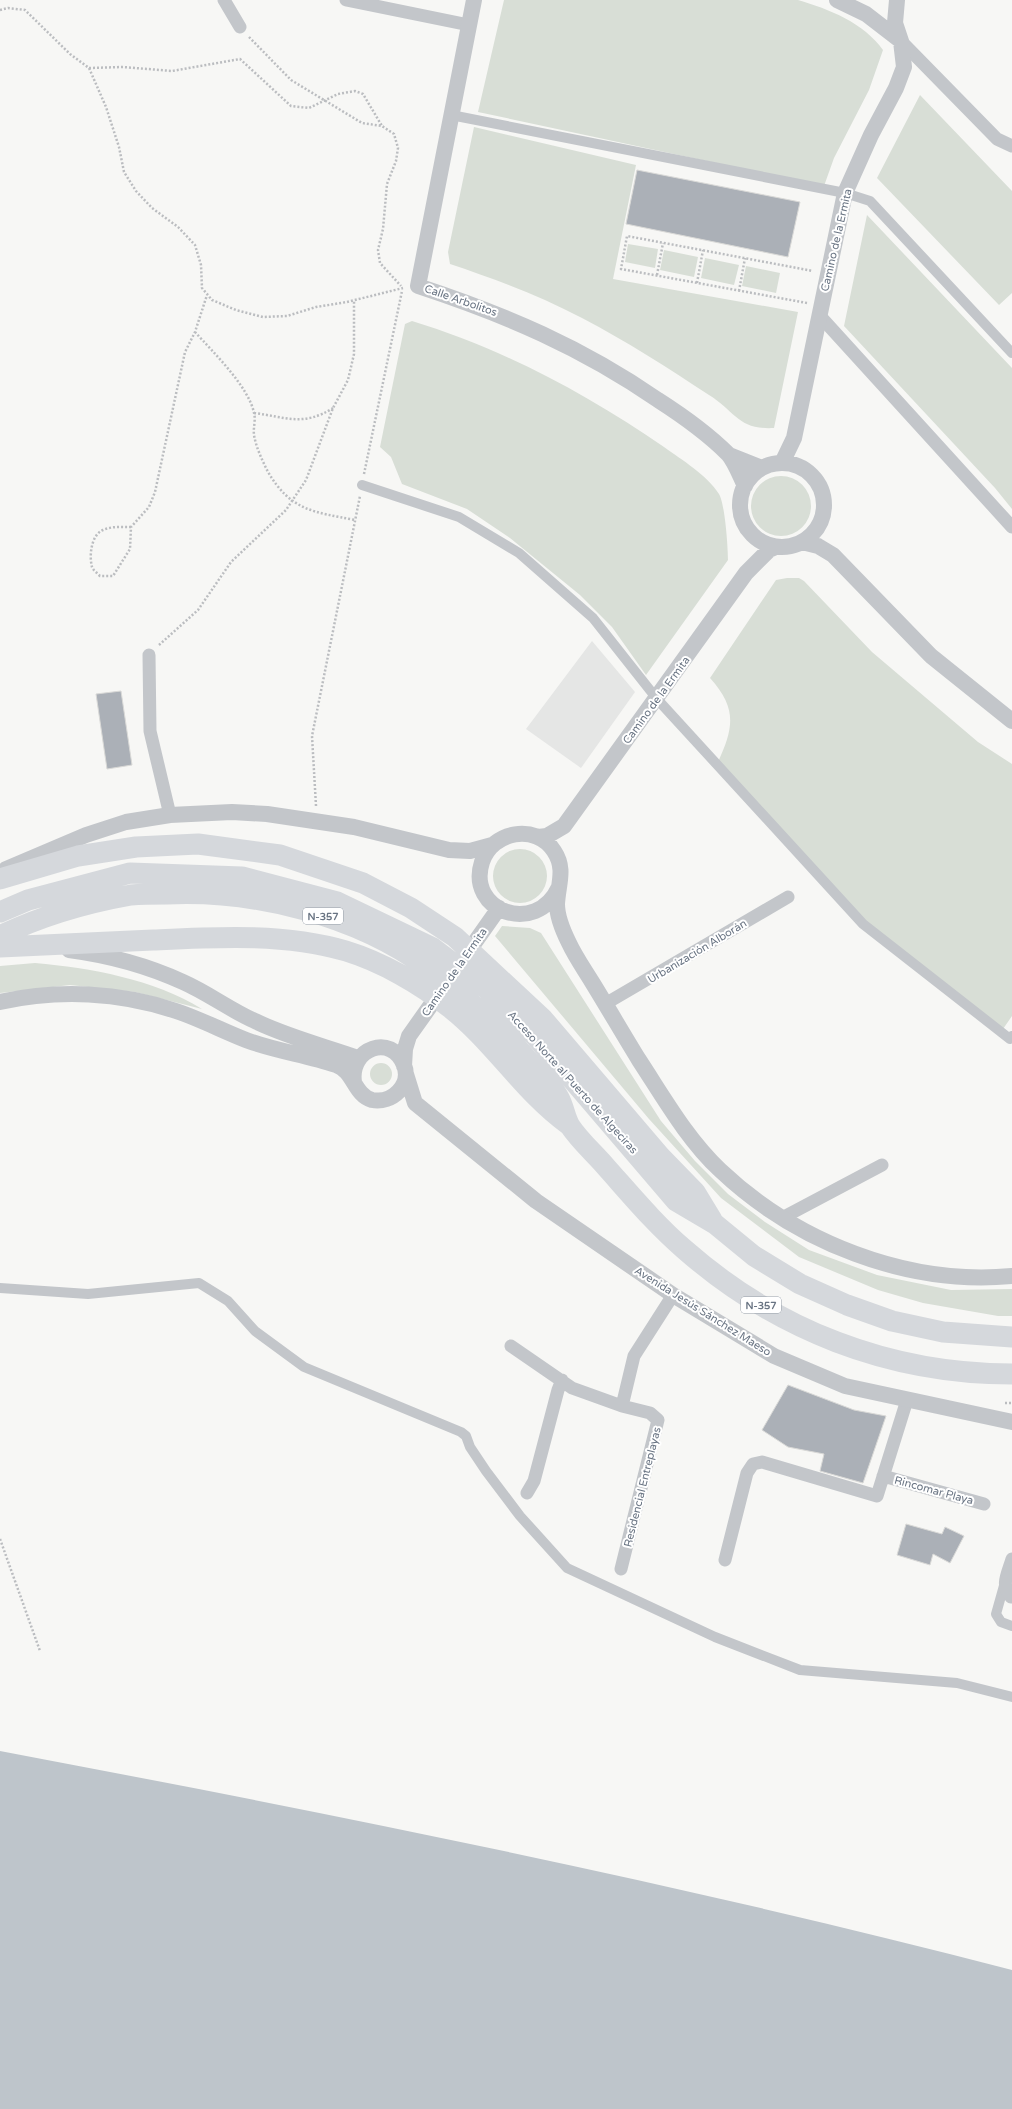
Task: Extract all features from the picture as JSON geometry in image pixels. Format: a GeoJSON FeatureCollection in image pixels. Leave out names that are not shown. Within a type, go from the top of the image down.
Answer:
{"type":"FeatureCollection","features":[{"type":"Feature","properties":{"kind":"highway"},"geometry":{"type":"LineString","coordinates":[[0,879],[78,856],[136,847],[198,844],[280,855],[362,883],[412,908],[455,937],[543,1019],[660,1156],[695,1192],[715,1224]]}},
{"type":"Feature","properties":{"kind":"highway","name":"Acceso Norte al Puerto de Algeciras"},"geometry":{"type":"LineString","coordinates":[[0,912],[28,900],[130,873],[242,877],[337,902],[433,948],[487,989],[535,1036],[676,1201],[715,1224],[754,1256],[787,1276],[847,1305],[892,1321],[943,1332],[1012,1337]]}},
{"type":"Feature","properties":{"kind":"highway","name":"Acceso Norte al Puerto de Algeciras"},"geometry":{"type":"LineString","coordinates":[[0,936],[38,918],[133,895],[187,893],[241,897],[287,906],[332,918],[382,941],[426,966],[472,1003],[519,1050],[559,1097],[569,1125],[638,1203],[682,1248],[717,1276],[756,1302],[811,1332],[872,1356],[908,1365],[960,1373],[1012,1374]]}},
{"type":"Feature","properties":{"kind":"highway"},"geometry":{"type":"LineString","coordinates":[[0,947],[221,937],[272,939],[323,946],[346,952],[369,960],[416,984],[448,1006],[476,1029],[550,1111],[569,1125]]}},
{"type":"Feature","properties":{"kind":"street"},"geometry":{"type":"LineString","coordinates":[[224,0],[240,27]]}},
{"type":"Feature","properties":{"kind":"street"},"geometry":{"type":"LineString","coordinates":[[346,0],[469,25]]}},
{"type":"Feature","properties":{"kind":"street","name":"Calle Arbolitos"},"geometry":{"type":"LineString","coordinates":[[474,0],[451,115],[410,287],[502,315],[572,347],[618,372],[690,421],[729,455],[762,468]]}},
{"type":"Feature","properties":{"kind":"street"},"geometry":{"type":"LineString","coordinates":[[837,0],[866,14],[901,42],[993,135],[1012,146]]}},
{"type":"Feature","properties":{"kind":"street","name":"Camino de la Ermita"},"geometry":{"type":"LineString","coordinates":[[782,463],[794,438],[845,193],[870,135],[896,88],[904,67],[901,42],[895,23],[897,0]]}},
{"type":"Feature","properties":{"kind":"street"},"geometry":{"type":"LineString","coordinates":[[451,115],[845,193],[870,201],[1012,352]]}},
{"type":"Feature","properties":{"kind":"street"},"geometry":{"type":"LineString","coordinates":[[820,310],[1012,527]]}},
{"type":"Feature","properties":{"kind":"street"},"geometry":{"type":"LineString","coordinates":[[794,438],[796,454],[802,467],[813,477],[821,490],[824,510],[822,519],[817,529],[802,542],[793,546],[776,547],[763,543],[755,537],[746,525],[741,511],[741,501],[745,486],[754,474],[762,468],[782,463],[802,467]]}},
{"type":"Feature","properties":{"kind":"street","name":"Calle Arbolitos"},"geometry":{"type":"LineString","coordinates":[[729,455],[745,486]]}},
{"type":"Feature","properties":{"kind":"street"},"geometry":{"type":"LineString","coordinates":[[362,485],[459,517],[519,553],[593,618],[657,699],[863,924],[1010,1039],[1012,1036]]}},
{"type":"Feature","properties":{"kind":"street"},"geometry":{"type":"LineString","coordinates":[[822,519],[826,543],[833,555],[931,656],[1012,721]]}},
{"type":"Feature","properties":{"kind":"street","name":"Camino de la Ermita"},"geometry":{"type":"LineString","coordinates":[[746,573],[752,556],[755,537]]}},
{"type":"Feature","properties":{"kind":"street"},"geometry":{"type":"LineString","coordinates":[[802,542],[818,546],[833,555]]}},
{"type":"Feature","properties":{"kind":"street","name":"Camino de la Ermita"},"geometry":{"type":"LineString","coordinates":[[558,858],[564,826],[657,699],[746,573],[769,550],[776,547]]}},
{"type":"Feature","properties":{"kind":"street"},"geometry":{"type":"LineString","coordinates":[[149,655],[150,731],[170,815]]}},
{"type":"Feature","properties":{"kind":"street"},"geometry":{"type":"LineString","coordinates":[[0,872],[86,835],[126,822],[170,815],[232,812],[267,814],[354,827],[449,850],[470,852],[492,844],[509,835],[529,834],[538,837],[550,845],[558,858],[562,877],[557,905],[560,923],[569,943],[605,1004],[674,1113],[693,1140],[719,1169],[750,1196],[782,1218],[827,1242],[884,1263],[924,1272],[960,1276],[1012,1276]]}},
{"type":"Feature","properties":{"kind":"street","name":"Camino de la Ermita"},"geometry":{"type":"LineString","coordinates":[[538,837],[547,836],[564,826]]}},
{"type":"Feature","properties":{"kind":"street"},"geometry":{"type":"LineString","coordinates":[[492,844],[482,861],[480,881],[488,899],[499,908],[512,914],[533,913],[549,904],[559,887]]}},
{"type":"Feature","properties":{"kind":"street","name":"Urbanización Alborán"},"geometry":{"type":"LineString","coordinates":[[605,1004],[788,897]]}},
{"type":"Feature","properties":{"kind":"street","name":"Camino de la Ermita"},"geometry":{"type":"LineString","coordinates":[[405,1070],[406,1049],[412,1033],[499,908]]}},
{"type":"Feature","properties":{"kind":"street"},"geometry":{"type":"LineString","coordinates":[[33,945],[86,952],[143,967],[183,982],[254,1021],[299,1039],[358,1058]]}},
{"type":"Feature","properties":{"kind":"street"},"geometry":{"type":"LineString","coordinates":[[0,1002],[39,995],[80,993],[146,1003],[176,1011],[247,1040],[337,1065],[350,1075],[359,1091],[370,1099],[387,1100],[408,1104],[415,1103],[405,1070],[395,1053],[380,1047]]}},
{"type":"Feature","properties":{"kind":"street"},"geometry":{"type":"LineString","coordinates":[[354,1082],[353,1070],[358,1058],[364,1052],[392,1044],[402,1037],[412,1033]]}},
{"type":"Feature","properties":{"kind":"street"},"geometry":{"type":"LineString","coordinates":[[387,1100],[400,1090],[405,1070]]}},
{"type":"Feature","properties":{"kind":"street","name":"Avenida Jesús Sánchez Maeso"},"geometry":{"type":"LineString","coordinates":[[415,1103],[536,1201],[673,1295],[774,1356],[845,1386],[1012,1422]]}},
{"type":"Feature","properties":{"kind":"street"},"geometry":{"type":"LineString","coordinates":[[782,1218],[882,1165]]}},
{"type":"Feature","properties":{"kind":"street"},"geometry":{"type":"LineString","coordinates":[[0,1288],[88,1294],[199,1283],[228,1301],[254,1331],[304,1367],[460,1432],[466,1436],[470,1447],[486,1471],[520,1516],[567,1568],[715,1637],[800,1670],[957,1683],[1012,1697]]}},
{"type":"Feature","properties":{"kind":"street"},"geometry":{"type":"LineString","coordinates":[[622,1406],[634,1356],[673,1295]]}},
{"type":"Feature","properties":{"kind":"street","name":"Residencial Entreplayas"},"geometry":{"type":"LineString","coordinates":[[511,1346],[584,1393],[622,1406],[650,1413],[657,1417],[658,1424],[621,1570]]}},
{"type":"Feature","properties":{"kind":"street"},"geometry":{"type":"LineString","coordinates":[[527,1493],[534,1481],[562,1380]]}},
{"type":"Feature","properties":{"kind":"street"},"geometry":{"type":"LineString","coordinates":[[725,1560],[749,1468],[753,1464],[762,1462],[877,1496],[907,1400]]}},
{"type":"Feature","properties":{"kind":"street","name":"Rincomar Playa"},"geometry":{"type":"LineString","coordinates":[[883,1476],[984,1504]]}},
{"type":"Feature","properties":{"kind":"street"},"geometry":{"type":"LineString","coordinates":[[1012,1559],[1004,1582],[996,1614],[1001,1622],[1012,1626]]}},
{"type":"Feature","properties":{"kind":"street"},"geometry":{"type":"LineString","coordinates":[[1004,1582],[1006,1591],[1011,1597]]}},
{"type":"Feature","properties":{"kind":"path"},"geometry":{"type":"LineString","coordinates":[[0,10],[8,8],[25,10],[70,54],[89,68],[106,107],[119,147],[124,172],[136,191],[152,208],[178,227],[195,245],[201,265],[202,288],[212,300],[236,310],[263,317],[287,316],[316,307],[410,287]]}},
{"type":"Feature","properties":{"kind":"path"},"geometry":{"type":"LineString","coordinates":[[240,27],[291,80],[362,123],[382,126],[394,134],[398,148],[396,161],[387,184],[383,229],[378,250],[380,263],[410,287]]}},
{"type":"Feature","properties":{"kind":"path"},"geometry":{"type":"LineString","coordinates":[[89,68],[123,67],[172,71],[240,59],[291,106],[309,108],[346,91],[355,91],[363,94],[382,126]]}},
{"type":"Feature","properties":{"kind":"path"},"geometry":{"type":"LineString","coordinates":[[820,310],[739,291],[621,269],[627,236],[828,274]]}},
{"type":"Feature","properties":{"kind":"path"},"geometry":{"type":"LineString","coordinates":[[657,276],[663,243]]}},
{"type":"Feature","properties":{"kind":"path"},"geometry":{"type":"LineString","coordinates":[[697,283],[703,250]]}},
{"type":"Feature","properties":{"kind":"path"},"geometry":{"type":"LineString","coordinates":[[739,291],[745,258]]}},
{"type":"Feature","properties":{"kind":"path"},"geometry":{"type":"LineString","coordinates":[[317,821],[312,736],[362,485],[410,287]]}},
{"type":"Feature","properties":{"kind":"path"},"geometry":{"type":"LineString","coordinates":[[131,527],[112,528],[101,531],[93,540],[90,554],[92,568],[100,576],[113,576],[122,565],[130,549],[131,527],[149,507],[155,492],[185,352],[195,332],[207,294]]}},
{"type":"Feature","properties":{"kind":"path"},"geometry":{"type":"LineString","coordinates":[[149,655],[198,610],[231,562],[286,510],[306,480],[333,408],[348,380],[354,354],[354,300]]}},
{"type":"Feature","properties":{"kind":"path"},"geometry":{"type":"LineString","coordinates":[[195,332],[228,367],[247,397],[254,413],[254,434],[262,460],[276,484],[292,501],[314,512],[355,520]]}},
{"type":"Feature","properties":{"kind":"path"},"geometry":{"type":"LineString","coordinates":[[254,413],[288,419],[307,420],[319,417],[333,408]]}},
{"type":"Feature","properties":{"kind":"path"},"geometry":{"type":"LineString","coordinates":[[0,1539],[40,1651]]}},
{"type":"Feature","properties":{"kind":"shaded area"},"geometry":{"type":"Polygon","coordinates":[[[504,0],[798,0],[845,18],[866,32],[883,50],[869,90],[834,158],[824,186],[478,112],[504,0]]]}},
{"type":"Feature","properties":{"kind":"shaded area"},"geometry":{"type":"Polygon","coordinates":[[[920,95],[1012,191],[1012,293],[999,305],[877,178],[920,95]]]}},
{"type":"Feature","properties":{"kind":"shaded area"},"geometry":{"type":"Polygon","coordinates":[[[474,127],[636,165],[613,279],[798,312],[774,428],[752,426],[738,419],[709,395],[631,345],[582,318],[517,288],[450,264],[448,252],[474,127]]]}},
{"type":"Feature","properties":{"kind":"shaded area"},"geometry":{"type":"Polygon","coordinates":[[[867,215],[1012,368],[1012,509],[995,488],[844,326],[867,215]]]}},
{"type":"Feature","properties":{"kind":"shaded area"},"geometry":{"type":"Polygon","coordinates":[[[628,244],[658,249],[655,268],[625,262],[628,244]]]}},
{"type":"Feature","properties":{"kind":"shaded area"},"geometry":{"type":"Polygon","coordinates":[[[664,250],[698,257],[694,277],[660,270],[664,250]]]}},
{"type":"Feature","properties":{"kind":"shaded area"},"geometry":{"type":"Polygon","coordinates":[[[705,258],[739,265],[734,285],[701,278],[705,258]]]}},
{"type":"Feature","properties":{"kind":"shaded area"},"geometry":{"type":"Polygon","coordinates":[[[746,266],[780,273],[776,293],[742,286],[746,266]]]}},
{"type":"Feature","properties":{"kind":"shaded area"},"geometry":{"type":"Polygon","coordinates":[[[412,321],[445,332],[511,359],[574,391],[635,427],[664,447],[701,474],[719,494],[727,536],[728,560],[646,675],[612,627],[580,595],[510,538],[467,509],[402,484],[391,457],[380,447],[405,324],[412,321]]]}},
{"type":"Feature","properties":{"kind":"shaded area"},"geometry":{"type":"Polygon","coordinates":[[[775,476],[787,476],[798,481],[806,489],[811,500],[809,518],[798,531],[787,536],[775,536],[764,531],[756,523],[751,512],[751,500],[756,489],[764,481],[775,476]]]}},
{"type":"Feature","properties":{"kind":"shaded area"},"geometry":{"type":"Polygon","coordinates":[[[799,578],[804,581],[872,652],[978,742],[1012,764],[1012,1016],[1003,1029],[869,924],[718,762],[730,728],[730,718],[729,709],[725,699],[710,678],[776,580],[799,578]]]}},
{"type":"Feature","properties":{"kind":"shaded area"},"geometry":{"type":"Polygon","coordinates":[[[592,641],[635,692],[581,768],[526,729],[592,641]]]}},
{"type":"Feature","properties":{"kind":"shaded area"},"geometry":{"type":"Polygon","coordinates":[[[515,849],[525,849],[535,853],[543,861],[547,871],[547,881],[543,891],[535,899],[525,903],[515,903],[505,899],[497,891],[493,881],[493,871],[497,861],[505,853],[515,849]]]}},
{"type":"Feature","properties":{"kind":"shaded area"},"geometry":{"type":"Polygon","coordinates":[[[502,926],[530,928],[541,933],[661,1121],[695,1161],[728,1194],[765,1222],[809,1250],[877,1275],[951,1290],[1012,1289],[1012,1316],[998,1316],[923,1303],[878,1290],[799,1257],[721,1198],[649,1119],[495,936],[502,926]]]}},
{"type":"Feature","properties":{"kind":"shaded area"},"geometry":{"type":"Polygon","coordinates":[[[35,963],[78,968],[121,977],[163,990],[202,1009],[135,992],[70,985],[0,993],[0,966],[35,963]]]}},
{"type":"Feature","properties":{"kind":"shaded area"},"geometry":{"type":"Polygon","coordinates":[[[381,1063],[389,1066],[392,1074],[389,1082],[381,1085],[373,1082],[370,1074],[373,1066],[381,1063]]]}},
{"type":"Feature","properties":{"kind":"shaded area"},"geometry":{"type":"Polygon","coordinates":[[[0,1751],[381,1825],[634,1879],[887,1938],[1012,1970],[1012,2109],[0,2109],[0,1751]]]}},
{"type":"Feature","properties":{"kind":"building"},"geometry":{"type":"Polygon","coordinates":[[[637,170],[800,202],[788,257],[626,224],[637,170]]]}},
{"type":"Feature","properties":{"kind":"building"},"geometry":{"type":"Polygon","coordinates":[[[121,691],[132,765],[107,769],[96,694],[121,691]]]}},
{"type":"Feature","properties":{"kind":"building"},"geometry":{"type":"Polygon","coordinates":[[[788,1385],[854,1410],[886,1416],[863,1483],[820,1471],[824,1454],[788,1447],[762,1430],[788,1385]]]}},
{"type":"Feature","properties":{"kind":"building"},"geometry":{"type":"Polygon","coordinates":[[[906,1524],[942,1534],[945,1527],[964,1536],[950,1563],[933,1554],[930,1565],[897,1555],[906,1524]]]}}]}
